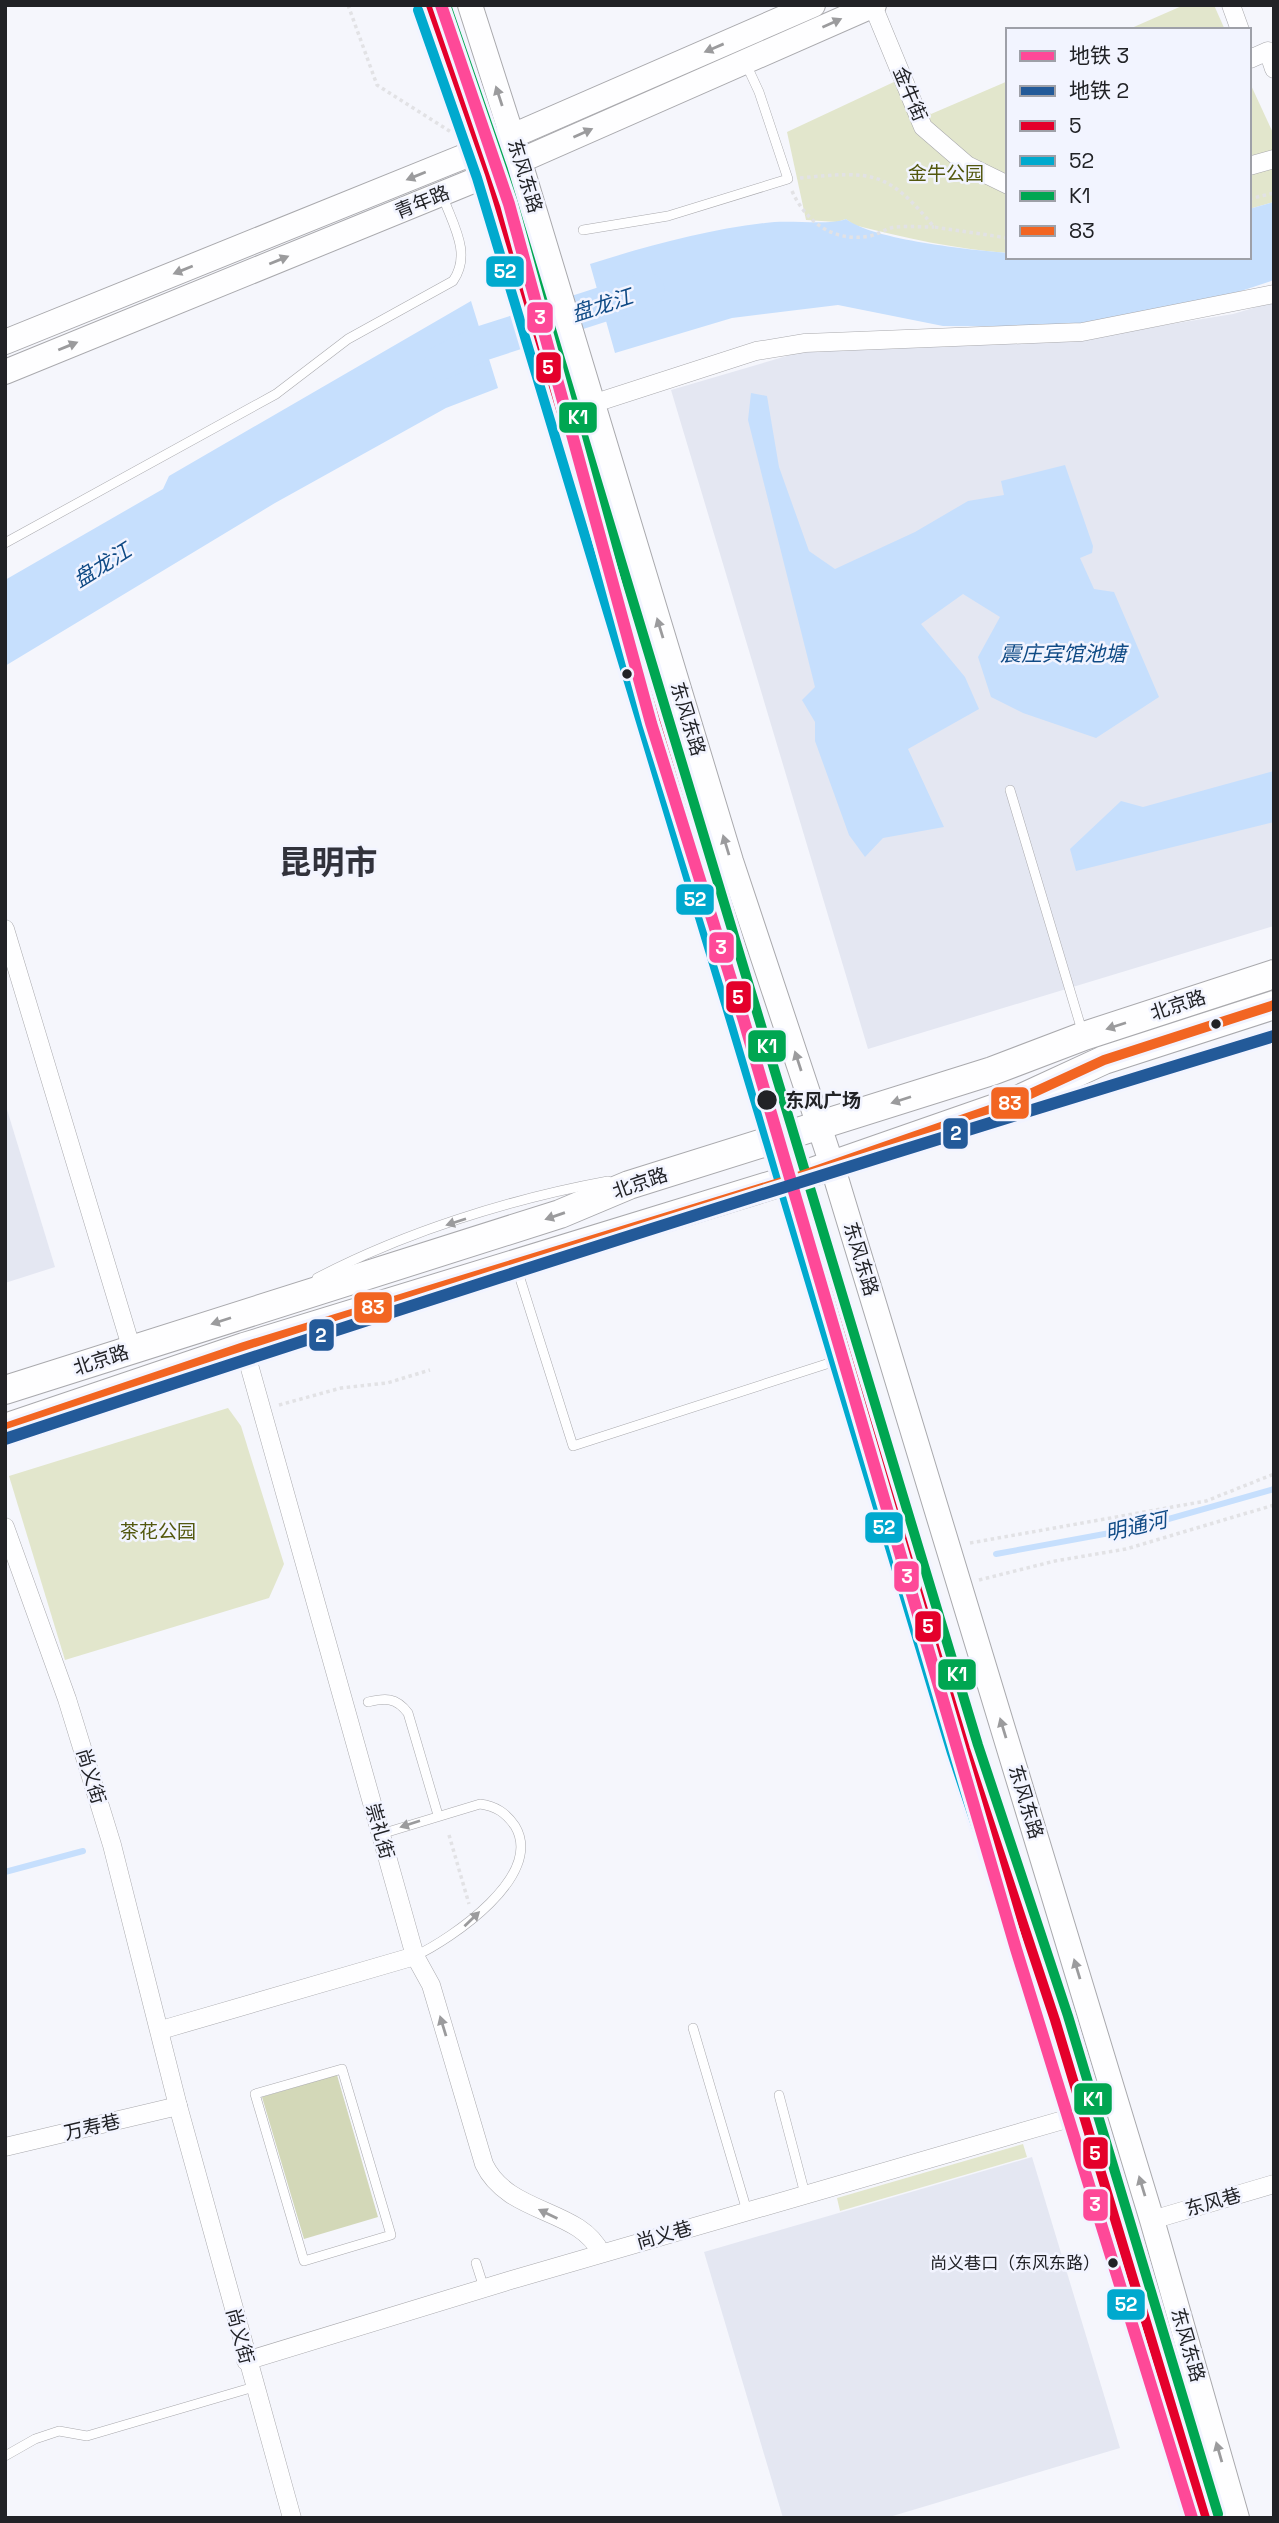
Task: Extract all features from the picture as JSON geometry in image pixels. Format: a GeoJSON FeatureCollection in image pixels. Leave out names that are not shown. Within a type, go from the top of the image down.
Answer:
{"type":"FeatureCollection","features":[{"type":"Feature","properties":{"kind":"main road","name":"东风东路"},"geometry":{"type":"LineString","coordinates":[[431,5],[490,174],[795,1178],[965,1749],[1084,2114],[1205,2518]]}},
{"type":"Feature","properties":{"kind":"main road","name":"东风东路"},"geometry":{"type":"LineString","coordinates":[[470,5],[513,136],[731,860],[832,1164],[1152,2220],[1237,2518]]}},
{"type":"Feature","properties":{"kind":"main road","name":"青年路"},"geometry":{"type":"LineString","coordinates":[[5,342],[480,150],[813,5]]}},
{"type":"Feature","properties":{"kind":"main road","name":"青年路"},"geometry":{"type":"LineString","coordinates":[[5,372],[490,174],[874,5]]}},
{"type":"Feature","properties":{"kind":"main road","name":"北京路"},"geometry":{"type":"LineString","coordinates":[[5,1390],[561,1214],[629,1185],[992,1071],[1084,1036],[1274,974]]}},
{"type":"Feature","properties":{"kind":"main road","name":"北京路"},"geometry":{"type":"LineString","coordinates":[[5,1428],[244,1347],[795,1178],[1013,1102],[1104,1060],[1274,1005]]}},
{"type":"Feature","properties":{"kind":"street","name":"金牛街"},"geometry":{"type":"LineString","coordinates":[[874,5],[923,127],[967,165],[1006,184]]}},
{"type":"Feature","properties":{"kind":"street"},"geometry":{"type":"LineString","coordinates":[[1231,5],[1239,28]]}},
{"type":"Feature","properties":{"kind":"street"},"geometry":{"type":"LineString","coordinates":[[1251,59],[1268,51],[1274,69]]}},
{"type":"Feature","properties":{"kind":"street"},"geometry":{"type":"LineString","coordinates":[[1251,165],[1274,159]]}},
{"type":"Feature","properties":{"kind":"street"},"geometry":{"type":"LineString","coordinates":[[592,404],[756,351],[806,343],[1082,332],[1274,294]]}},
{"type":"Feature","properties":{"kind":"street"},"geometry":{"type":"LineString","coordinates":[[5,929],[132,1350]]}},
{"type":"Feature","properties":{"kind":"street","name":"崇礼街"},"geometry":{"type":"LineString","coordinates":[[244,1347],[415,1956],[431,1985],[491,2178],[513,2197],[584,2232],[595,2242],[601,2253]]}},
{"type":"Feature","properties":{"kind":"street","name":"尚义街"},"geometry":{"type":"LineString","coordinates":[[5,1527],[67,1699],[108,1832],[246,2361],[292,2518]]}},
{"type":"Feature","properties":{"kind":"street"},"geometry":{"type":"LineString","coordinates":[[160,2030],[415,1956]]}},
{"type":"Feature","properties":{"kind":"street","name":"万寿巷"},"geometry":{"type":"LineString","coordinates":[[5,2147],[178,2106]]}},
{"type":"Feature","properties":{"kind":"street","name":"尚义巷"},"geometry":{"type":"LineString","coordinates":[[246,2361],[601,2253],[1084,2114]]}},
{"type":"Feature","properties":{"kind":"street","name":"东风巷"},"geometry":{"type":"LineString","coordinates":[[1152,2220],[1274,2184]]}},
{"type":"Feature","properties":{"kind":"lane"},"geometry":{"type":"LineString","coordinates":[[583,230],[668,216],[788,179],[760,92],[745,62]]}},
{"type":"Feature","properties":{"kind":"lane"},"geometry":{"type":"LineString","coordinates":[[5,544],[276,394],[348,339],[453,281],[461,270],[464,255],[442,193]]}},
{"type":"Feature","properties":{"kind":"lane"},"geometry":{"type":"LineString","coordinates":[[1010,790],[1084,1036]]}},
{"type":"Feature","properties":{"kind":"lane"},"geometry":{"type":"LineString","coordinates":[[515,1264],[573,1446],[848,1357]]}},
{"type":"Feature","properties":{"kind":"lane"},"geometry":{"type":"LineString","coordinates":[[368,1702],[390,1699],[397,1701],[408,1713],[438,1815]]}},
{"type":"Feature","properties":{"kind":"lane"},"geometry":{"type":"LineString","coordinates":[[381,1834],[471,1805],[490,1805],[507,1815],[516,1828],[520,1848],[512,1876],[496,1896],[451,1938],[415,1956]]}},
{"type":"Feature","properties":{"kind":"lane"},"geometry":{"type":"LineString","coordinates":[[693,2028],[747,2211]]}},
{"type":"Feature","properties":{"kind":"lane"},"geometry":{"type":"LineString","coordinates":[[342,2069],[391,2235],[304,2261],[255,2094],[342,2069]]}},
{"type":"Feature","properties":{"kind":"lane"},"geometry":{"type":"LineString","coordinates":[[779,2095],[805,2194]]}},
{"type":"Feature","properties":{"kind":"lane"},"geometry":{"type":"LineString","coordinates":[[476,2263],[484,2288]]}},
{"type":"Feature","properties":{"kind":"lane"},"geometry":{"type":"LineString","coordinates":[[5,2456],[59,2431],[87,2436],[254,2387]]}},
{"type":"Feature","properties":{"kind":"path"},"geometry":{"type":"LineString","coordinates":[[348,5],[377,85],[480,150]]}},
{"type":"Feature","properties":{"kind":"path"},"geometry":{"type":"LineString","coordinates":[[934,227],[906,194],[881,179],[847,173],[788,179],[801,210],[820,227],[844,236],[869,236],[892,227],[934,227],[993,239],[1006,238]]}},
{"type":"Feature","properties":{"kind":"path"},"geometry":{"type":"LineString","coordinates":[[1251,198],[1274,192]]}},
{"type":"Feature","properties":{"kind":"path"},"geometry":{"type":"LineString","coordinates":[[261,1410],[341,1388],[387,1383],[430,1370]]}},
{"type":"Feature","properties":{"kind":"path"},"geometry":{"type":"LineString","coordinates":[[949,1549],[988,1538],[1206,1501],[1274,1474]]}},
{"type":"Feature","properties":{"kind":"path"},"geometry":{"type":"LineString","coordinates":[[959,1584],[1004,1576],[1055,1561],[1126,1549],[1274,1505]]}},
{"type":"Feature","properties":{"kind":"path"},"geometry":{"type":"LineString","coordinates":[[449,1835],[464,1886]]}},
{"type":"Feature","properties":{"kind":"shaded area"},"geometry":{"type":"Polygon","coordinates":[[[1274,302],[1274,926],[868,1049],[671,390],[807,350],[1110,334],[1233,314],[1274,302]]]}},
{"type":"Feature","properties":{"kind":"shaded area"},"geometry":{"type":"Polygon","coordinates":[[[5,1103],[55,1267],[5,1283],[5,1103]]]}},
{"type":"Feature","properties":{"kind":"shaded area"},"geometry":{"type":"Polygon","coordinates":[[[1032,2157],[1120,2448],[886,2518],[783,2518],[704,2252],[1032,2157]]]}},
{"type":"Feature","properties":{"kind":"green space"},"geometry":{"type":"Polygon","coordinates":[[[1184,5],[1214,5],[1224,28],[1132,28],[1184,5]]]}},
{"type":"Feature","properties":{"kind":"green space","name":"金牛公园"},"geometry":{"type":"Polygon","coordinates":[[[896,81],[931,114],[1006,82],[1006,253],[911,239],[854,225],[846,219],[837,222],[806,220],[787,132],[896,81]]]}},
{"type":"Feature","properties":{"kind":"green space"},"geometry":{"type":"Polygon","coordinates":[[[1251,85],[1274,135],[1274,202],[1251,208],[1251,85]]]}},
{"type":"Feature","properties":{"kind":"green space","name":"茶花公园"},"geometry":{"type":"Polygon","coordinates":[[[228,1408],[241,1426],[284,1564],[269,1598],[65,1660],[9,1476],[228,1408]]]}},
{"type":"Feature","properties":{"kind":"green space"},"geometry":{"type":"Polygon","coordinates":[[[337,2075],[378,2217],[304,2239],[262,2097],[337,2075]]]}},
{"type":"Feature","properties":{"kind":"green space"},"geometry":{"type":"Polygon","coordinates":[[[1023,2144],[1027,2157],[840,2211],[837,2198],[1023,2144]]]}},
{"type":"Feature","properties":{"kind":"water"},"geometry":{"type":"Polygon","coordinates":[[[1274,202],[1274,280],[1229,295],[1079,327],[943,326],[838,305],[732,318],[615,353],[590,264],[699,234],[743,226],[846,219],[878,233],[900,238],[1006,253],[1006,259],[1251,259],[1251,208],[1274,202]]]}},
{"type":"Feature","properties":{"kind":"water"},"geometry":{"type":"Polygon","coordinates":[[[471,301],[498,388],[446,408],[275,503],[5,666],[5,580],[163,489],[169,476],[471,301]]]}},
{"type":"Feature","properties":{"kind":"water","name":"震庄宾馆池塘"},"geometry":{"type":"Polygon","coordinates":[[[751,393],[767,396],[779,467],[809,551],[835,569],[915,532],[968,501],[1004,495],[1001,481],[1065,465],[1093,546],[1092,553],[1080,558],[1094,589],[1114,592],[1159,697],[1096,738],[1023,713],[991,697],[978,657],[1000,617],[963,594],[921,624],[965,677],[979,709],[908,749],[944,827],[883,838],[865,857],[849,835],[815,741],[815,722],[802,700],[815,687],[748,420],[751,393]]]}},
{"type":"Feature","properties":{"kind":"water"},"geometry":{"type":"Polygon","coordinates":[[[1274,771],[1274,822],[1076,871],[1070,849],[1121,801],[1143,807],[1274,771]]]}},
{"type":"Feature","properties":{"kind":"waterway","name":"盘龙江"},"geometry":{"type":"LineString","coordinates":[[442,362],[480,344],[647,290]]}},
{"type":"Feature","properties":{"kind":"waterway","name":"明通河"},"geometry":{"type":"LineString","coordinates":[[996,1554],[1137,1528],[1274,1489]]}},
{"type":"Feature","properties":{"kind":"waterway","name":"明通河"},"geometry":{"type":"LineString","coordinates":[[5,1872],[83,1851]]}},
{"type":"Feature","properties":{"kind":"metro line","name":"3"},"geometry":{"type":"LineString","coordinates":[[441,5],[509,204],[651,723],[744,1021],[1016,1949],[1192,2518]]}},
{"type":"Feature","properties":{"kind":"metro line","name":"2"},"geometry":{"type":"LineString","coordinates":[[5,1439],[638,1233],[1274,1036]]}},
{"type":"Feature","properties":{"kind":"transit line","name":"5"},"geometry":{"type":"LineString","coordinates":[[431,5],[490,174],[965,1749],[1055,2020],[1205,2518]]}},
{"type":"Feature","properties":{"kind":"transit line","name":"K1"},"geometry":{"type":"LineString","coordinates":[[446,5],[503,170],[978,1745],[1068,2016],[1218,2514]]}},
{"type":"Feature","properties":{"kind":"transit line","name":"52"},"geometry":{"type":"LineString","coordinates":[[418,10],[477,178],[952,1753],[1042,2024],[1190,2518]]}},
{"type":"Feature","properties":{"kind":"transit line","name":"83"},"geometry":{"type":"LineString","coordinates":[[5,1428],[244,1347],[795,1178],[1013,1102],[1104,1060],[1274,1005]]}},
{"type":"Feature","properties":{"kind":"place","name":"东风广场"},"geometry":{"type":"Point","coordinates":[767,1100]}},
{"type":"Feature","properties":{"kind":"place","name":"尚义巷口（东风东路）"},"geometry":{"type":"Point","coordinates":[1113,2263]}},
{"type":"Feature","properties":{"kind":"district","name":"昆明市"},"geometry":{"type":"Point","coordinates":[328,863]}}]}
